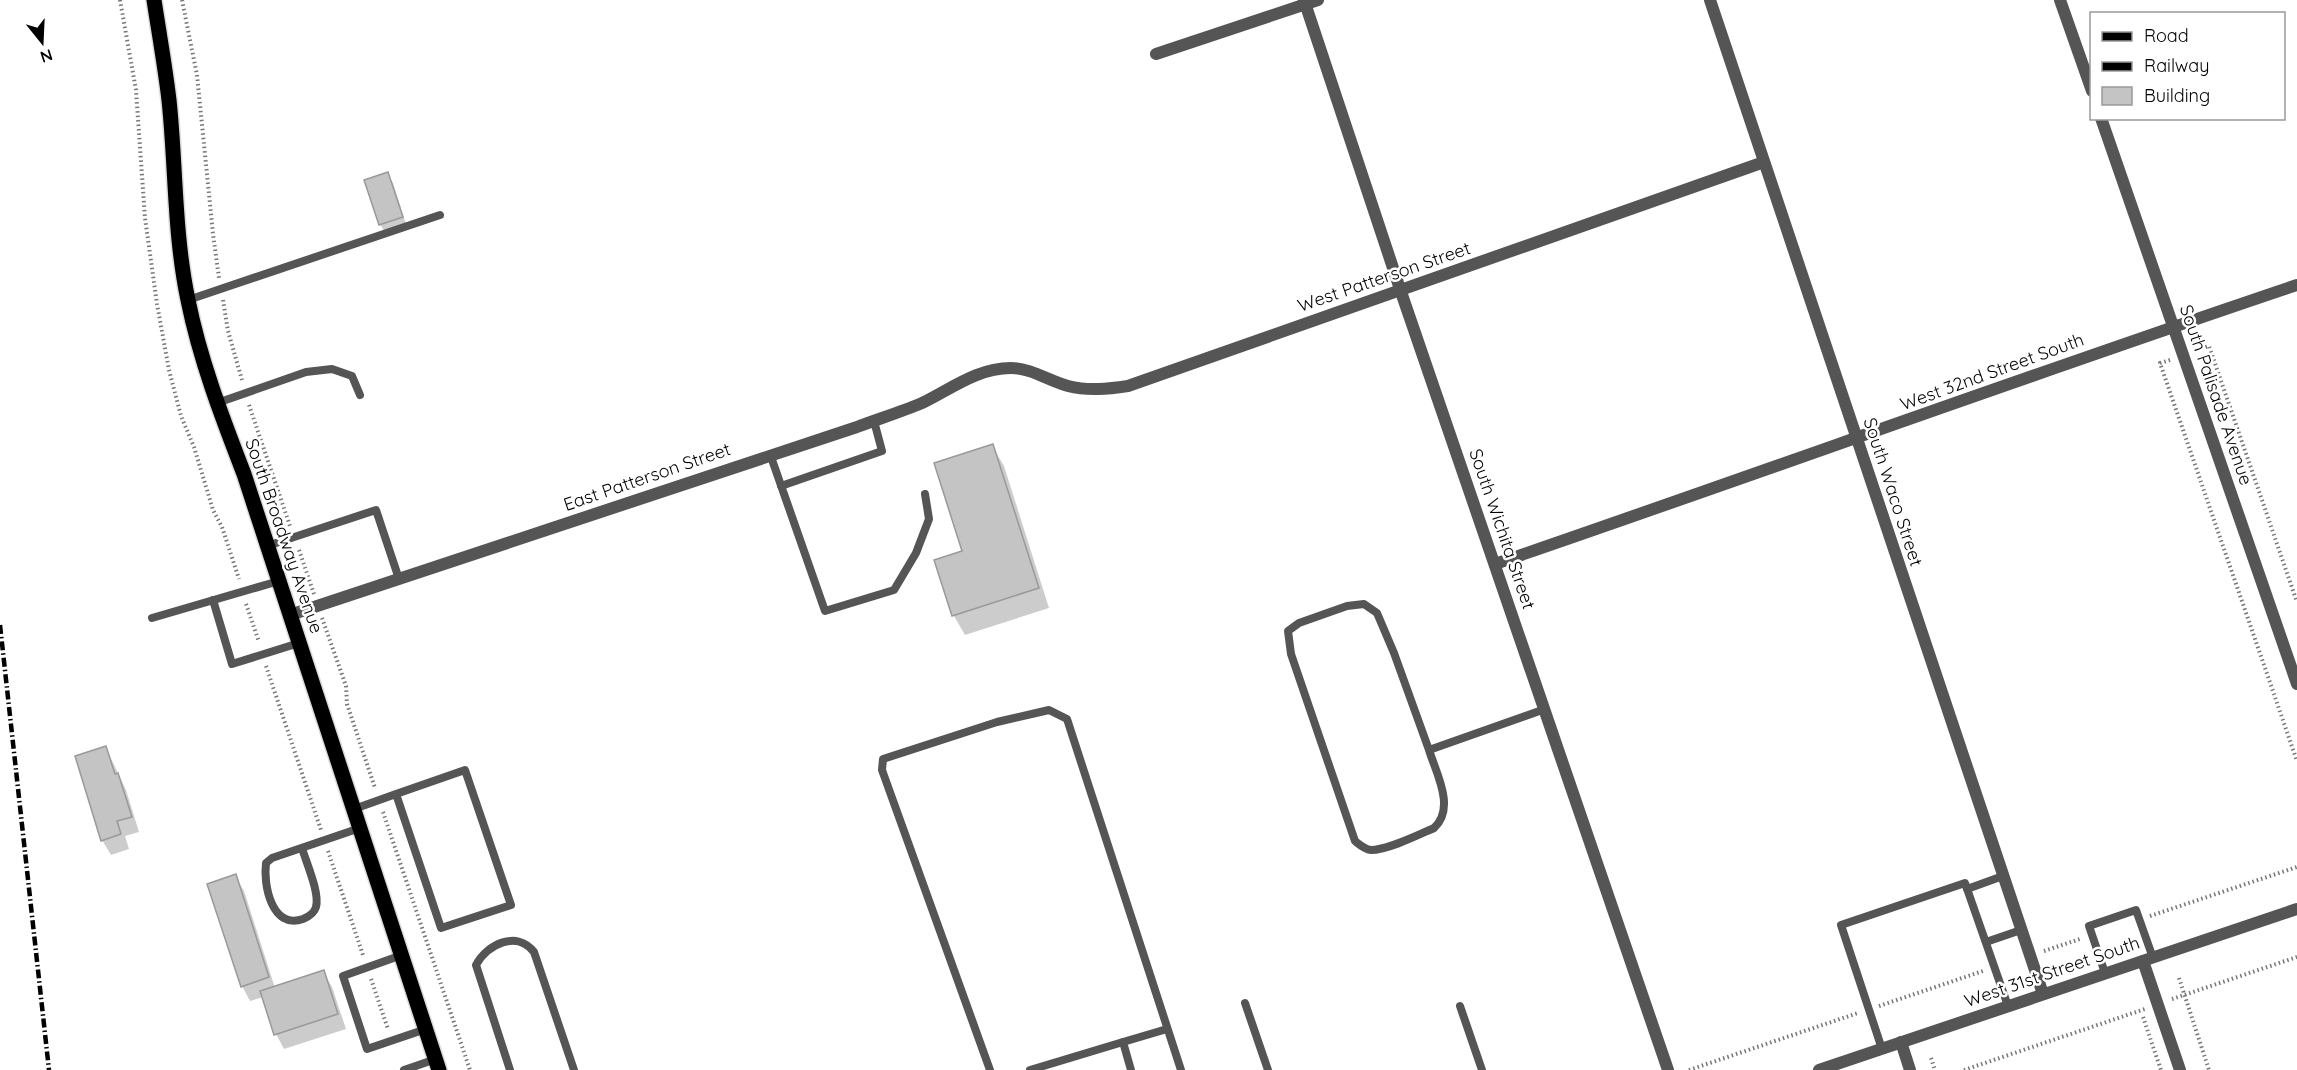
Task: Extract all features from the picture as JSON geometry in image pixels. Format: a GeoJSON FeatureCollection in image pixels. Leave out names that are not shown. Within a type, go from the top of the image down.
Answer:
{"type":"FeatureCollection","features":[{"type":"Feature","properties":{"kind":"main road","name":"South Broadway Avenue"},"geometry":{"type":"LineString","coordinates":[[153,0],[169,100],[181,261],[199,347],[279,581],[438,1064]]}},
{"type":"Feature","properties":{"kind":"street"},"geometry":{"type":"LineString","coordinates":[[1156,54],[1305,2],[1318,0]]}},
{"type":"Feature","properties":{"kind":"street","name":"South Waco Street"},"geometry":{"type":"LineString","coordinates":[[1710,0],[2043,994]]}},
{"type":"Feature","properties":{"kind":"street"},"geometry":{"type":"LineString","coordinates":[[2060,0],[2090,88]]}},
{"type":"Feature","properties":{"kind":"street","name":"South Wichita Street"},"geometry":{"type":"LineString","coordinates":[[1305,2],[1400,289],[1668,1070]]}},
{"type":"Feature","properties":{"kind":"street","name":"South Palisade Avenue"},"geometry":{"type":"LineString","coordinates":[[2102,120],[2297,684]]}},
{"type":"Feature","properties":{"kind":"street","name":"West Patterson Street"},"geometry":{"type":"LineString","coordinates":[[1012,368],[1081,389],[1128,386],[1764,162]]}},
{"type":"Feature","properties":{"kind":"street","name":"West 32nd Street South"},"geometry":{"type":"LineString","coordinates":[[1496,564],[2297,285]]}},
{"type":"Feature","properties":{"kind":"street","name":"East Patterson Street"},"geometry":{"type":"LineString","coordinates":[[290,615],[874,421],[922,402],[969,377],[997,369],[1012,368]]}},
{"type":"Feature","properties":{"kind":"street","name":"West 31st Street South"},"geometry":{"type":"LineString","coordinates":[[1819,1070],[2297,909]]}},
{"type":"Feature","properties":{"kind":"street"},"geometry":{"type":"LineString","coordinates":[[2148,959],[2158,1004],[2180,1070]]}},
{"type":"Feature","properties":{"kind":"street"},"geometry":{"type":"LineString","coordinates":[[1901,1042],[1910,1070]]}},
{"type":"Feature","properties":{"kind":"lane"},"geometry":{"type":"LineString","coordinates":[[188,300],[440,215]]}},
{"type":"Feature","properties":{"kind":"lane"},"geometry":{"type":"LineString","coordinates":[[217,403],[306,372],[332,369],[352,376],[360,396]]}},
{"type":"Feature","properties":{"kind":"lane"},"geometry":{"type":"LineString","coordinates":[[782,486],[882,451],[874,421]]}},
{"type":"Feature","properties":{"kind":"lane"},"geometry":{"type":"LineString","coordinates":[[770,454],[825,611],[894,590],[916,552],[929,519],[925,494]]}},
{"type":"Feature","properties":{"kind":"lane"},"geometry":{"type":"LineString","coordinates":[[267,546],[376,510],[399,579]]}},
{"type":"Feature","properties":{"kind":"lane"},"geometry":{"type":"LineString","coordinates":[[152,618],[279,581]]}},
{"type":"Feature","properties":{"kind":"lane"},"geometry":{"type":"LineString","coordinates":[[213,600],[232,664],[299,644]]}},
{"type":"Feature","properties":{"kind":"lane"},"geometry":{"type":"LineString","coordinates":[[1364,604],[1377,613],[1429,750],[1443,795],[1444,815],[1440,823],[1434,828],[1380,848],[1370,850],[1361,847],[1355,841],[1295,665],[1288,642],[1288,631],[1307,620],[1347,606],[1364,604]]}},
{"type":"Feature","properties":{"kind":"lane"},"geometry":{"type":"LineString","coordinates":[[1429,750],[1545,709]]}},
{"type":"Feature","properties":{"kind":"lane"},"geometry":{"type":"LineString","coordinates":[[990,1070],[882,770],[884,759],[997,722],[1048,710],[1067,719],[1181,1070]]}},
{"type":"Feature","properties":{"kind":"lane"},"geometry":{"type":"LineString","coordinates":[[354,809],[396,794],[465,770],[511,905],[441,928],[396,794]]}},
{"type":"Feature","properties":{"kind":"lane"},"geometry":{"type":"LineString","coordinates":[[302,848],[316,897],[316,909],[309,917],[298,921],[285,920],[274,910],[266,887],[266,864],[272,858],[360,828]]}},
{"type":"Feature","properties":{"kind":"lane"},"geometry":{"type":"LineString","coordinates":[[1967,889],[2003,876]]}},
{"type":"Feature","properties":{"kind":"lane"},"geometry":{"type":"LineString","coordinates":[[1882,1049],[1841,925],[1965,883],[2008,1006]]}},
{"type":"Feature","properties":{"kind":"lane"},"geometry":{"type":"LineString","coordinates":[[2105,974],[2089,926],[2136,910],[2148,959]]}},
{"type":"Feature","properties":{"kind":"lane"},"geometry":{"type":"LineString","coordinates":[[1986,942],[2021,930]]}},
{"type":"Feature","properties":{"kind":"lane"},"geometry":{"type":"LineString","coordinates":[[510,1070],[476,965],[481,955],[491,947],[516,940],[528,943],[534,952],[574,1070]]}},
{"type":"Feature","properties":{"kind":"lane"},"geometry":{"type":"LineString","coordinates":[[402,956],[343,976],[360,1028],[367,1049],[426,1029]]}},
{"type":"Feature","properties":{"kind":"lane"},"geometry":{"type":"LineString","coordinates":[[1245,1002],[1268,1070]]}},
{"type":"Feature","properties":{"kind":"lane"},"geometry":{"type":"LineString","coordinates":[[1460,1006],[1482,1070]]}},
{"type":"Feature","properties":{"kind":"lane"},"geometry":{"type":"LineString","coordinates":[[1030,1070],[1167,1029]]}},
{"type":"Feature","properties":{"kind":"lane"},"geometry":{"type":"LineString","coordinates":[[1123,1042],[1131,1070]]}},
{"type":"Feature","properties":{"kind":"lane"},"geometry":{"type":"LineString","coordinates":[[404,1070],[438,1064]]}},
{"type":"Feature","properties":{"kind":"path"},"geometry":{"type":"LineString","coordinates":[[120,0],[136,90],[145,218],[169,370],[181,416],[194,447],[213,510],[222,527],[391,1041]]}},
{"type":"Feature","properties":{"kind":"path"},"geometry":{"type":"LineString","coordinates":[[1964,1070],[2297,957]]}},
{"type":"Feature","properties":{"kind":"path"},"geometry":{"type":"LineString","coordinates":[[2179,978],[2209,1070]]}},
{"type":"Feature","properties":{"kind":"path"},"geometry":{"type":"LineString","coordinates":[[2138,1001],[2161,1070]]}},
{"type":"Feature","properties":{"kind":"path"},"geometry":{"type":"LineString","coordinates":[[1931,1059],[1935,1070]]}},
{"type":"Feature","properties":{"kind":"building"},"geometry":{"type":"Polygon","coordinates":[[[388,172],[403,217],[379,225],[364,180],[388,172]]]}},
{"type":"Feature","properties":{"kind":"building"},"geometry":{"type":"Polygon","coordinates":[[[993,444],[1039,588],[952,616],[934,560],[962,551],[934,463],[993,444]]]}},
{"type":"Feature","properties":{"kind":"building"},"geometry":{"type":"Polygon","coordinates":[[[106,746],[115,774],[118,773],[132,817],[117,821],[121,834],[101,841],[75,756],[106,746]]]}},
{"type":"Feature","properties":{"kind":"building"},"geometry":{"type":"Polygon","coordinates":[[[236,874],[269,977],[241,987],[207,884],[236,874]]]}},
{"type":"Feature","properties":{"kind":"building"},"geometry":{"type":"Polygon","coordinates":[[[324,970],[338,1014],[274,1035],[260,991],[324,970]]]}},
{"type":"Feature","properties":{"kind":"railway"},"geometry":{"type":"LineString","coordinates":[[0,625],[49,1070]]}}]}
